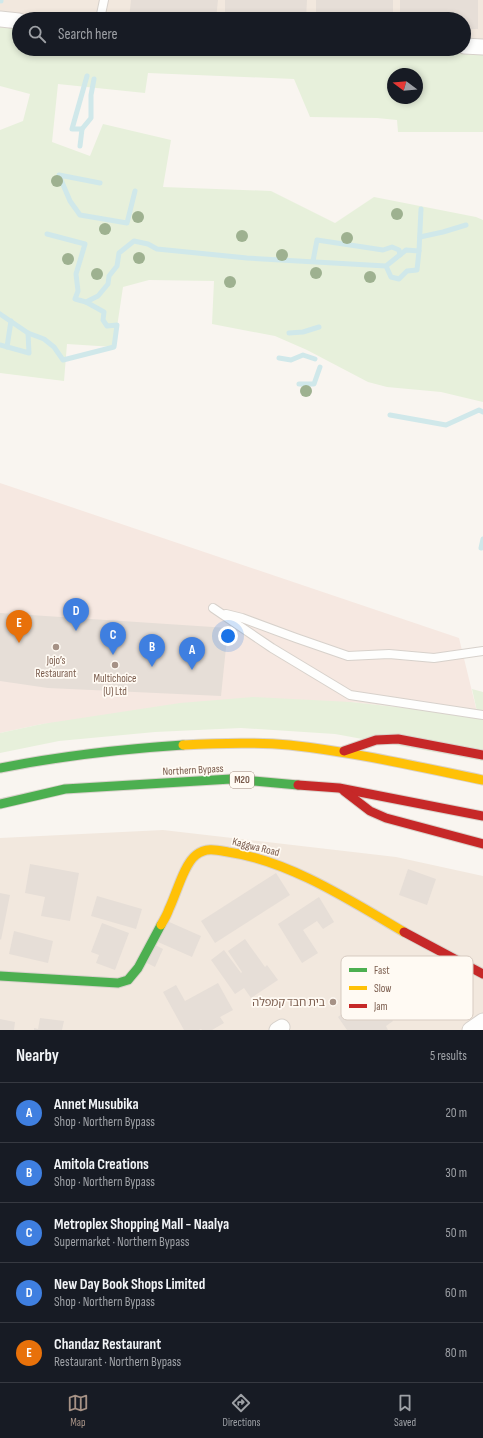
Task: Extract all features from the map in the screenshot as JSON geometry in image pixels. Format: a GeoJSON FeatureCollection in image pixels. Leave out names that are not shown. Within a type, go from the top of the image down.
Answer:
{"type":"FeatureCollection","features":[{"type":"Feature","properties":{"kind":"main road"},"geometry":{"type":"LineString","coordinates":[[341,753],[376,740],[398,739],[483,755]]}},
{"type":"Feature","properties":{"kind":"main road"},"geometry":{"type":"LineString","coordinates":[[0,768],[46,759],[132,748],[217,743],[288,745],[376,758],[483,780]]}},
{"type":"Feature","properties":{"kind":"main road","name":"Northern Bypass"},"geometry":{"type":"LineString","coordinates":[[0,804],[66,789],[231,779],[339,788],[483,816]]}},
{"type":"Feature","properties":{"kind":"main road"},"geometry":{"type":"LineString","coordinates":[[339,788],[370,811],[386,818],[483,844]]}},
{"type":"Feature","properties":{"kind":"main road","name":"Kaggwa Road"},"geometry":{"type":"LineString","coordinates":[[0,976],[118,983],[128,980],[138,968],[169,910],[187,868],[196,855],[209,850],[244,854],[283,867],[336,892],[449,956]]}},
{"type":"Feature","properties":{"kind":"main road","name":"Kaggwa Road"},"geometry":{"type":"LineString","coordinates":[[473,969],[483,974]]}},
{"type":"Feature","properties":{"kind":"street"},"geometry":{"type":"LineString","coordinates":[[0,19],[12,20]]}},
{"type":"Feature","properties":{"kind":"street"},"geometry":{"type":"LineString","coordinates":[[471,46],[483,47]]}},
{"type":"Feature","properties":{"kind":"street"},"geometry":{"type":"LineString","coordinates":[[470,1030],[483,1021]]}},
{"type":"Feature","properties":{"kind":"lane"},"geometry":{"type":"LineString","coordinates":[[101,12],[104,0]]}},
{"type":"Feature","properties":{"kind":"lane"},"geometry":{"type":"LineString","coordinates":[[483,650],[434,658],[389,654],[348,656],[216,610],[272,648],[350,695],[483,715]]}},
{"type":"Feature","properties":{"kind":"shaded area"},"geometry":{"type":"Polygon","coordinates":[[[0,0],[483,0],[483,54],[471,54],[471,12],[12,12],[12,23],[0,30],[0,0]]]}},
{"type":"Feature","properties":{"kind":"shaded area"},"geometry":{"type":"Polygon","coordinates":[[[0,483],[459,638],[478,716],[351,702],[42,724],[0,733],[0,483]]]}},
{"type":"Feature","properties":{"kind":"shaded area"},"geometry":{"type":"Polygon","coordinates":[[[163,830],[396,857],[483,876],[483,1030],[0,1030],[0,838],[163,830]]]}},
{"type":"Feature","properties":{"kind":"green space"},"geometry":{"type":"Polygon","coordinates":[[[0,26],[12,27],[12,56],[471,56],[471,50],[483,50],[483,132],[398,132],[397,120],[377,118],[310,117],[294,79],[148,73],[145,93],[58,84],[52,142],[90,156],[103,124],[171,140],[163,187],[271,191],[335,223],[374,197],[476,217],[483,220],[483,402],[441,392],[387,387],[368,382],[307,350],[275,336],[212,324],[214,281],[149,280],[123,287],[114,347],[67,344],[64,381],[0,373],[0,130],[23,121],[30,94],[0,86],[0,26]]]}},
{"type":"Feature","properties":{"kind":"green space"},"geometry":{"type":"Polygon","coordinates":[[[472,689],[483,692],[483,761],[335,734],[241,728],[155,732],[59,741],[0,753],[0,733],[42,724],[180,703],[253,697],[351,702],[478,716],[472,689]]]}},
{"type":"Feature","properties":{"kind":"building"},"geometry":{"type":"Polygon","coordinates":[[[131,0],[218,0],[217,12],[130,12],[131,0]]]}},
{"type":"Feature","properties":{"kind":"building"},"geometry":{"type":"Polygon","coordinates":[[[225,0],[307,0],[306,12],[225,12],[225,0]]]}},
{"type":"Feature","properties":{"kind":"building"},"geometry":{"type":"Polygon","coordinates":[[[316,0],[393,0],[393,12],[316,12],[316,0]]]}},
{"type":"Feature","properties":{"kind":"building"},"geometry":{"type":"Polygon","coordinates":[[[400,0],[478,0],[478,29],[471,29],[471,12],[400,12],[400,0]]]}},
{"type":"Feature","properties":{"kind":"building"},"geometry":{"type":"Polygon","coordinates":[[[0,613],[228,628],[221,696],[48,688],[0,681],[0,613]]]}},
{"type":"Feature","properties":{"kind":"building"},"geometry":{"type":"Polygon","coordinates":[[[30,864],[79,873],[70,921],[41,916],[45,897],[25,893],[30,864]]]}},
{"type":"Feature","properties":{"kind":"building"},"geometry":{"type":"Polygon","coordinates":[[[408,869],[436,879],[427,905],[399,895],[408,869]]]}},
{"type":"Feature","properties":{"kind":"building"},"geometry":{"type":"Polygon","coordinates":[[[276,873],[290,895],[215,943],[201,921],[276,873]]]}},
{"type":"Feature","properties":{"kind":"building"},"geometry":{"type":"Polygon","coordinates":[[[0,893],[10,895],[1,940],[0,939],[0,893]]]}},
{"type":"Feature","properties":{"kind":"building"},"geometry":{"type":"Polygon","coordinates":[[[97,896],[142,909],[136,929],[91,916],[97,896]]]}},
{"type":"Feature","properties":{"kind":"building"},"geometry":{"type":"Polygon","coordinates":[[[319,897],[334,922],[323,929],[317,921],[303,930],[318,953],[302,963],[278,924],[319,897]]]}},
{"type":"Feature","properties":{"kind":"building"},"geometry":{"type":"Polygon","coordinates":[[[167,921],[201,936],[192,957],[158,942],[167,921]]]}},
{"type":"Feature","properties":{"kind":"building"},"geometry":{"type":"Polygon","coordinates":[[[102,923],[129,933],[115,970],[96,963],[99,955],[91,952],[102,923]]]}},
{"type":"Feature","properties":{"kind":"building"},"geometry":{"type":"Polygon","coordinates":[[[14,931],[53,941],[48,963],[9,954],[14,931]]]}},
{"type":"Feature","properties":{"kind":"building"},"geometry":{"type":"Polygon","coordinates":[[[245,939],[265,967],[267,965],[278,980],[251,998],[244,988],[235,994],[211,960],[224,950],[241,973],[242,972],[228,951],[245,939]]]}},
{"type":"Feature","properties":{"kind":"building"},"geometry":{"type":"Polygon","coordinates":[[[153,944],[163,949],[155,967],[145,962],[153,944]]]}},
{"type":"Feature","properties":{"kind":"building"},"geometry":{"type":"Polygon","coordinates":[[[218,983],[233,1010],[220,1017],[224,1023],[212,1030],[184,1030],[163,992],[176,985],[185,1001],[218,983]]]}},
{"type":"Feature","properties":{"kind":"building"},"geometry":{"type":"Polygon","coordinates":[[[341,1015],[341,1020],[393,1021],[386,1026],[388,1030],[347,1030],[338,1017],[341,1015]]]}},
{"type":"Feature","properties":{"kind":"building"},"geometry":{"type":"Polygon","coordinates":[[[40,1018],[64,1021],[62,1030],[34,1030],[34,1028],[38,1029],[40,1018]]]}},
{"type":"Feature","properties":{"kind":"building"},"geometry":{"type":"Polygon","coordinates":[[[0,1019],[15,1022],[14,1030],[0,1030],[0,1019]]]}},
{"type":"Feature","properties":{"kind":"waterway"},"geometry":{"type":"LineString","coordinates":[[82,129],[72,129],[87,76]]}},
{"type":"Feature","properties":{"kind":"waterway"},"geometry":{"type":"LineString","coordinates":[[80,146],[82,129],[91,118],[91,95],[94,79]]}},
{"type":"Feature","properties":{"kind":"waterway"},"geometry":{"type":"LineString","coordinates":[[100,183],[59,175],[70,201],[80,215],[127,223],[135,191]]}},
{"type":"Feature","properties":{"kind":"waterway"},"geometry":{"type":"LineString","coordinates":[[419,251],[421,209]]}},
{"type":"Feature","properties":{"kind":"waterway"},"geometry":{"type":"LineString","coordinates":[[420,237],[466,225]]}},
{"type":"Feature","properties":{"kind":"waterway"},"geometry":{"type":"LineString","coordinates":[[47,234],[85,244],[76,274],[78,291],[75,299],[86,302]]}},
{"type":"Feature","properties":{"kind":"waterway"},"geometry":{"type":"LineString","coordinates":[[313,261],[317,240],[383,250],[392,247],[399,250],[400,255]]}},
{"type":"Feature","properties":{"kind":"waterway"},"geometry":{"type":"LineString","coordinates":[[0,314],[28,333],[44,339],[54,347],[63,360],[114,347],[117,325],[107,326],[103,320],[104,312],[86,302],[98,296],[108,284],[109,276],[117,266],[119,253],[134,241],[148,244],[157,249],[247,258],[386,266],[391,277],[399,279],[407,271],[417,270],[419,251],[406,250],[386,266]]}},
{"type":"Feature","properties":{"kind":"waterway"},"geometry":{"type":"LineString","coordinates":[[7,347],[11,321]]}},
{"type":"Feature","properties":{"kind":"waterway"},"geometry":{"type":"LineString","coordinates":[[289,333],[303,332],[319,327]]}},
{"type":"Feature","properties":{"kind":"waterway"},"geometry":{"type":"LineString","coordinates":[[0,345],[29,353],[28,333]]}},
{"type":"Feature","properties":{"kind":"waterway"},"geometry":{"type":"LineString","coordinates":[[279,358],[291,360],[303,355],[315,359]]}},
{"type":"Feature","properties":{"kind":"waterway"},"geometry":{"type":"LineString","coordinates":[[299,384],[314,384],[320,367]]}},
{"type":"Feature","properties":{"kind":"waterway"},"geometry":{"type":"LineString","coordinates":[[390,415],[446,425],[479,410],[483,412]]}},
{"type":"Feature","properties":{"kind":"waterway"},"geometry":{"type":"LineString","coordinates":[[481,548],[483,539]]}},
{"type":"Feature","properties":{"kind":"traffic: fast"},"geometry":{"type":"LineString","coordinates":[[0,768],[91,754],[183,745]]}},
{"type":"Feature","properties":{"kind":"traffic: fast"},"geometry":{"type":"LineString","coordinates":[[0,804],[65,789],[231,779],[298,785]]}},
{"type":"Feature","properties":{"kind":"traffic: fast"},"geometry":{"type":"LineString","coordinates":[[0,976],[118,983],[128,980],[138,968],[161,925]]}},
{"type":"Feature","properties":{"kind":"traffic: slow"},"geometry":{"type":"LineString","coordinates":[[183,745],[236,743],[289,745],[362,756],[483,780]]}},
{"type":"Feature","properties":{"kind":"traffic: slow"},"geometry":{"type":"LineString","coordinates":[[161,925],[184,872],[192,859],[200,852],[212,850],[251,857],[297,873],[341,895],[404,932]]}},
{"type":"Feature","properties":{"kind":"traffic: jam"},"geometry":{"type":"LineString","coordinates":[[344,751],[376,740],[398,739],[483,755]]}},
{"type":"Feature","properties":{"kind":"traffic: jam"},"geometry":{"type":"LineString","coordinates":[[298,785],[339,788],[483,816]]}},
{"type":"Feature","properties":{"kind":"traffic: jam"},"geometry":{"type":"LineString","coordinates":[[344,791],[370,811],[386,818],[483,844]]}},
{"type":"Feature","properties":{"kind":"traffic: jam"},"geometry":{"type":"LineString","coordinates":[[404,932],[449,956]]}},
{"type":"Feature","properties":{"kind":"traffic: jam"},"geometry":{"type":"LineString","coordinates":[[473,969],[483,974]]}},
{"type":"Feature","properties":{"kind":"place","name":"New Day Book Shops Limited"},"geometry":{"type":"Point","coordinates":[76,631]}},
{"type":"Feature","properties":{"kind":"place","name":"Chandaz Restaurant"},"geometry":{"type":"Point","coordinates":[19,643]}},
{"type":"Feature","properties":{"kind":"place","name":"Jojo’s Restaurant"},"geometry":{"type":"Point","coordinates":[56,647]}},
{"type":"Feature","properties":{"kind":"place","name":"Metroplex Shopping Mall - Naalya"},"geometry":{"type":"Point","coordinates":[113,655]}},
{"type":"Feature","properties":{"kind":"place","name":"Multichoice (U) Ltd"},"geometry":{"type":"Point","coordinates":[115,665]}},
{"type":"Feature","properties":{"kind":"place","name":"Amitola Creations"},"geometry":{"type":"Point","coordinates":[152,667]}},
{"type":"Feature","properties":{"kind":"place","name":"Annet Musubika"},"geometry":{"type":"Point","coordinates":[192,670]}},
{"type":"Feature","properties":{"kind":"place","name":"בית חבד קמפלה"},"geometry":{"type":"Point","coordinates":[333,1002]}}]}
